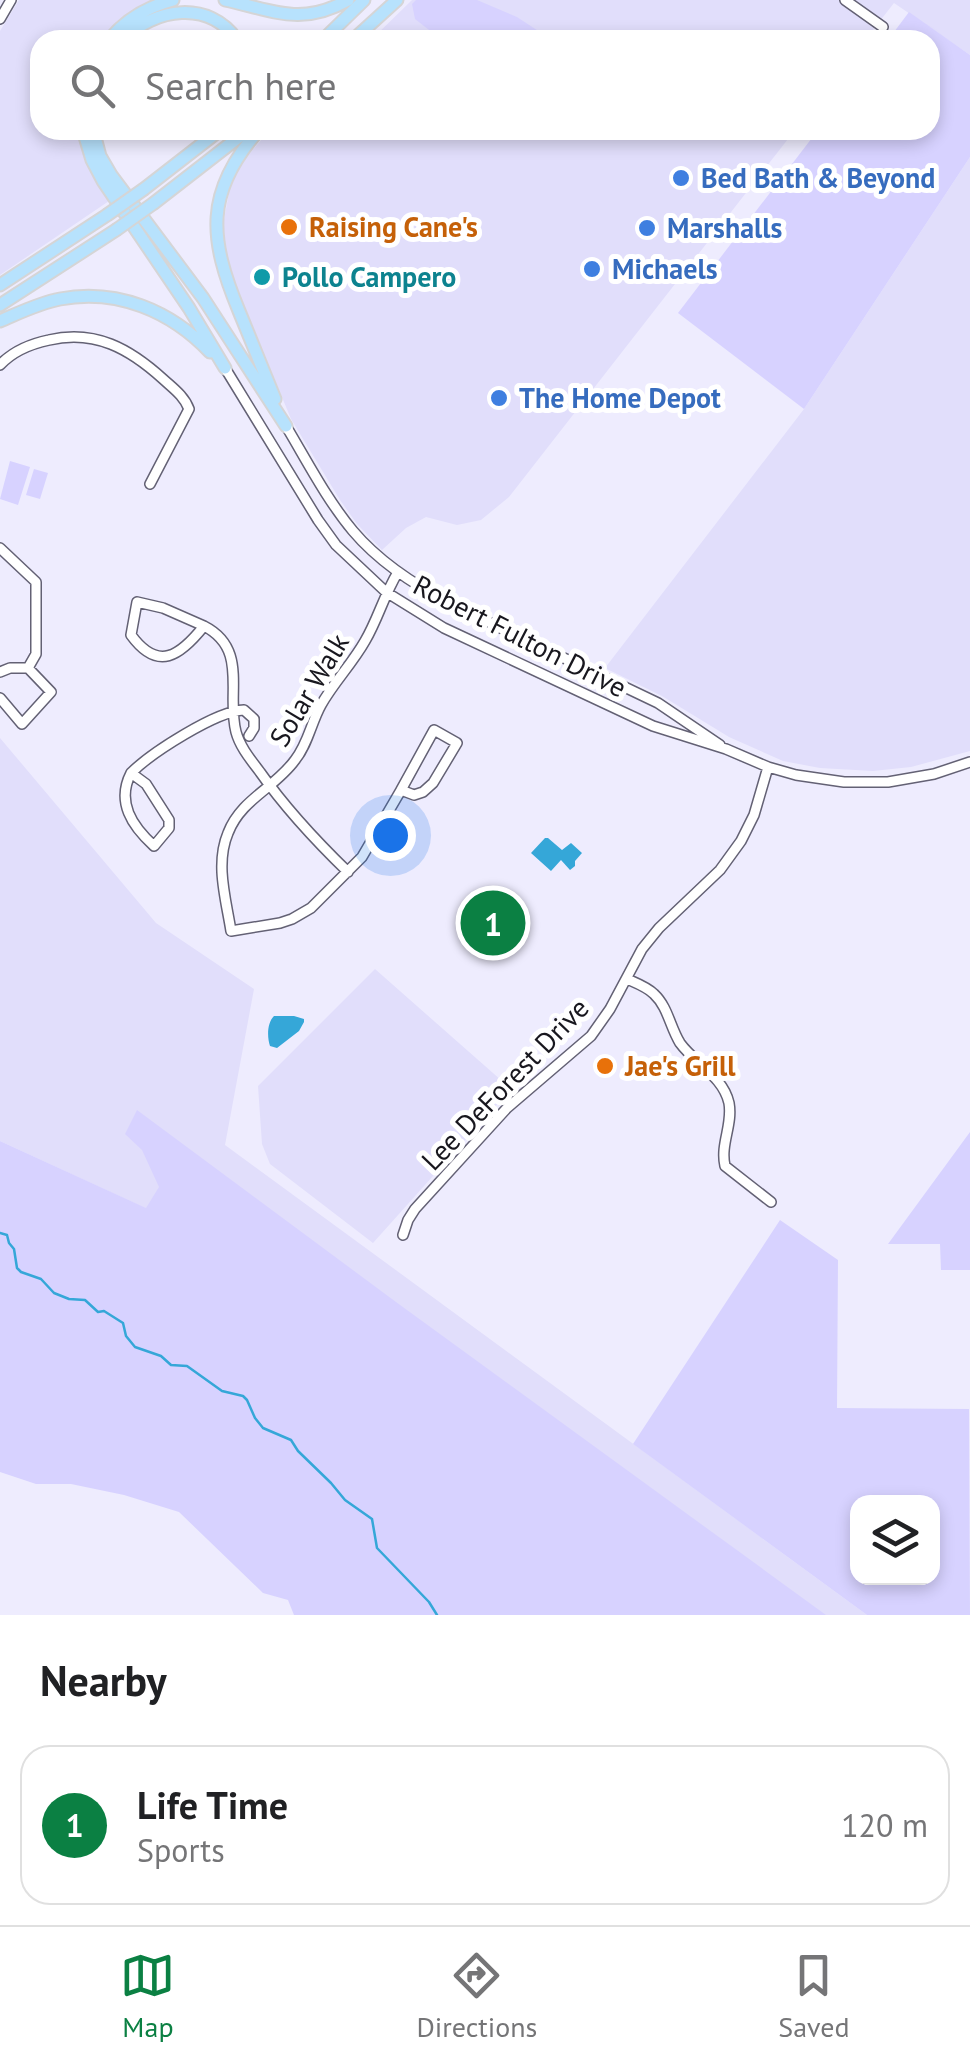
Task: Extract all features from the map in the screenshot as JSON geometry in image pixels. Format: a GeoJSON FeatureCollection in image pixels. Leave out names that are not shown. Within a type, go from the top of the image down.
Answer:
{"type":"FeatureCollection","features":[{"type":"Feature","properties":{"kind":"main road"},"geometry":{"type":"LineString","coordinates":[[118,30],[130,19],[173,0]]}},
{"type":"Feature","properties":{"kind":"main road"},"geometry":{"type":"LineString","coordinates":[[226,0],[273,13],[297,14],[330,9],[348,0]]}},
{"type":"Feature","properties":{"kind":"main road"},"geometry":{"type":"LineString","coordinates":[[333,30],[364,0]]}},
{"type":"Feature","properties":{"kind":"main road"},"geometry":{"type":"LineString","coordinates":[[364,30],[397,0]]}},
{"type":"Feature","properties":{"kind":"main road"},"geometry":{"type":"LineString","coordinates":[[133,30],[161,14],[191,9],[219,19],[230,30]]}},
{"type":"Feature","properties":{"kind":"main road"},"geometry":{"type":"LineString","coordinates":[[86,140],[103,181],[226,368]]}},
{"type":"Feature","properties":{"kind":"main road"},"geometry":{"type":"LineString","coordinates":[[96,140],[111,176],[203,298],[286,426]]}},
{"type":"Feature","properties":{"kind":"main road"},"geometry":{"type":"LineString","coordinates":[[177,164],[201,140]]}},
{"type":"Feature","properties":{"kind":"main road"},"geometry":{"type":"LineString","coordinates":[[0,285],[108,215],[207,140]]}},
{"type":"Feature","properties":{"kind":"main road"},"geometry":{"type":"LineString","coordinates":[[0,305],[116,230],[235,140]]}},
{"type":"Feature","properties":{"kind":"main road"},"geometry":{"type":"LineString","coordinates":[[251,140],[237,157],[223,186],[217,240],[222,268],[286,426]]}},
{"type":"Feature","properties":{"kind":"main road"},"geometry":{"type":"LineString","coordinates":[[0,321],[59,299],[92,296],[122,300],[177,322],[226,368]]}},
{"type":"Feature","properties":{"kind":"street"},"geometry":{"type":"LineString","coordinates":[[0,19],[11,0]]}},
{"type":"Feature","properties":{"kind":"street"},"geometry":{"type":"LineString","coordinates":[[845,0],[883,27]]}},
{"type":"Feature","properties":{"kind":"street"},"geometry":{"type":"LineString","coordinates":[[0,365],[28,346],[69,336],[114,344],[150,368],[182,396],[189,409],[150,484]]}},
{"type":"Feature","properties":{"kind":"street","name":"Robert Fulton Drive"},"geometry":{"type":"LineString","coordinates":[[226,368],[336,545],[386,592],[444,628],[628,716],[768,767],[818,780],[872,782],[912,778],[970,762]]}},
{"type":"Feature","properties":{"kind":"street","name":"Robert Fulton Drive"},"geometry":{"type":"LineString","coordinates":[[286,426],[337,509],[378,556],[398,572],[453,605],[648,698],[726,749]]}},
{"type":"Feature","properties":{"kind":"street"},"geometry":{"type":"LineString","coordinates":[[0,548],[36,582],[36,654],[28,668]]}},
{"type":"Feature","properties":{"kind":"street","name":"Solar Walk"},"geometry":{"type":"LineString","coordinates":[[348,872],[310,908],[292,919],[232,932],[222,875],[230,829],[246,804],[270,786],[299,754],[320,706],[369,634],[398,572]]}},
{"type":"Feature","properties":{"kind":"street"},"geometry":{"type":"LineString","coordinates":[[204,626],[193,640],[160,658],[145,651],[130,635],[137,602],[163,608],[204,626],[223,640],[231,657],[238,738],[270,786],[311,836],[348,872],[362,857],[434,730],[457,743],[428,789],[414,794],[400,790]]}},
{"type":"Feature","properties":{"kind":"street"},"geometry":{"type":"LineString","coordinates":[[0,672],[28,668],[51,692],[22,724],[0,698]]}},
{"type":"Feature","properties":{"kind":"street"},"geometry":{"type":"LineString","coordinates":[[131,773],[146,784],[169,820],[168,828],[154,846],[127,812],[124,792],[131,773],[212,718],[234,710],[248,712],[254,719],[249,736]]}},
{"type":"Feature","properties":{"kind":"street","name":"Lee DeForest Drive"},"geometry":{"type":"LineString","coordinates":[[403,1234],[416,1209],[507,1108],[591,1036],[658,928],[720,870],[741,841],[754,815],[768,767]]}},
{"type":"Feature","properties":{"kind":"street"},"geometry":{"type":"LineString","coordinates":[[627,979],[656,995],[684,1047],[719,1082],[730,1108],[725,1166],[772,1202]]}},
{"type":"Feature","properties":{"kind":"shaded area"},"geometry":{"type":"Polygon","coordinates":[[[19,0],[153,0],[128,13],[111,30],[30,30],[30,140],[80,140],[86,163],[109,201],[0,275],[0,31],[19,0]]]}},
{"type":"Feature","properties":{"kind":"shaded area"},"geometry":{"type":"Polygon","coordinates":[[[412,0],[970,0],[970,55],[940,34],[940,30],[933,30],[894,3],[873,30],[381,30],[412,0]]]}},
{"type":"Feature","properties":{"kind":"shaded area"},"geometry":{"type":"Polygon","coordinates":[[[416,0],[477,0],[537,30],[429,30],[415,19],[412,4],[416,0]]]}},
{"type":"Feature","properties":{"kind":"shaded area"},"geometry":{"type":"Polygon","coordinates":[[[909,12],[935,30],[896,30],[909,12]]]}},
{"type":"Feature","properties":{"kind":"shaded area"},"geometry":{"type":"Polygon","coordinates":[[[940,34],[970,55],[970,157],[804,409],[678,313],[810,140],[940,140],[940,34]]]}},
{"type":"Feature","properties":{"kind":"shaded area"},"geometry":{"type":"Polygon","coordinates":[[[261,140],[787,140],[509,497],[481,520],[457,525],[426,517],[406,528],[382,550],[340,500],[291,419],[228,266],[223,225],[230,187],[242,162],[261,140]]]}},
{"type":"Feature","properties":{"kind":"shaded area"},"geometry":{"type":"Polygon","coordinates":[[[970,157],[970,751],[911,767],[873,771],[783,761],[729,737],[662,696],[605,668],[804,409],[970,157]]]}},
{"type":"Feature","properties":{"kind":"shaded area"},"geometry":{"type":"Polygon","coordinates":[[[10,461],[30,467],[18,505],[0,499],[10,461]]]}},
{"type":"Feature","properties":{"kind":"shaded area"},"geometry":{"type":"Polygon","coordinates":[[[34,469],[48,473],[40,499],[26,495],[34,469]]]}},
{"type":"Feature","properties":{"kind":"shaded area"},"geometry":{"type":"Polygon","coordinates":[[[0,738],[156,923],[254,989],[225,1145],[867,1615],[815,1615],[208,1237],[0,1141],[0,738]]]}},
{"type":"Feature","properties":{"kind":"shaded area"},"geometry":{"type":"Polygon","coordinates":[[[375,969],[511,1089],[373,1243],[270,1164],[262,1144],[258,1086],[375,969]]]}},
{"type":"Feature","properties":{"kind":"shaded area"},"geometry":{"type":"Polygon","coordinates":[[[137,1110],[826,1615],[294,1615],[288,1600],[263,1593],[179,1512],[124,1495],[71,1484],[36,1484],[0,1472],[0,1141],[146,1208],[159,1187],[142,1150],[125,1134],[137,1110]]]}},
{"type":"Feature","properties":{"kind":"shaded area"},"geometry":{"type":"Polygon","coordinates":[[[970,1132],[970,1270],[941,1270],[940,1244],[888,1244],[970,1132]]]}},
{"type":"Feature","properties":{"kind":"shaded area"},"geometry":{"type":"Polygon","coordinates":[[[780,1220],[838,1260],[837,1408],[969,1409],[970,1615],[867,1615],[633,1444],[780,1220]]]}},
{"type":"Feature","properties":{"kind":"water"},"geometry":{"type":"Polygon","coordinates":[[[545,838],[562,850],[571,843],[582,853],[575,866],[570,870],[561,860],[551,871],[531,853],[545,838]]]}},
{"type":"Feature","properties":{"kind":"water"},"geometry":{"type":"Polygon","coordinates":[[[274,1016],[304,1019],[299,1031],[277,1048],[270,1046],[268,1038],[274,1016]]]}},
{"type":"Feature","properties":{"kind":"waterway"},"geometry":{"type":"LineString","coordinates":[[0,1233],[7,1235],[21,1272],[41,1279],[54,1293],[85,1300],[98,1312],[104,1311],[123,1323],[126,1336],[135,1347],[161,1356],[171,1365],[187,1366],[222,1391],[243,1396],[263,1428],[291,1440],[345,1500],[372,1519],[377,1548],[437,1615]]}},
{"type":"Feature","properties":{"kind":"place","name":"Bed Bath & Beyond"},"geometry":{"type":"Point","coordinates":[681,178]}},
{"type":"Feature","properties":{"kind":"place","name":"Raising Cane's"},"geometry":{"type":"Point","coordinates":[289,227]}},
{"type":"Feature","properties":{"kind":"place","name":"Marshalls"},"geometry":{"type":"Point","coordinates":[647,228]}},
{"type":"Feature","properties":{"kind":"place","name":"Michaels"},"geometry":{"type":"Point","coordinates":[592,269]}},
{"type":"Feature","properties":{"kind":"place","name":"Pollo Campero"},"geometry":{"type":"Point","coordinates":[262,277]}},
{"type":"Feature","properties":{"kind":"place","name":"The Home Depot"},"geometry":{"type":"Point","coordinates":[499,398]}},
{"type":"Feature","properties":{"kind":"place","name":"Life Time"},"geometry":{"type":"Point","coordinates":[493,923]}},
{"type":"Feature","properties":{"kind":"place","name":"Jae's Grill"},"geometry":{"type":"Point","coordinates":[605,1066]}}]}
